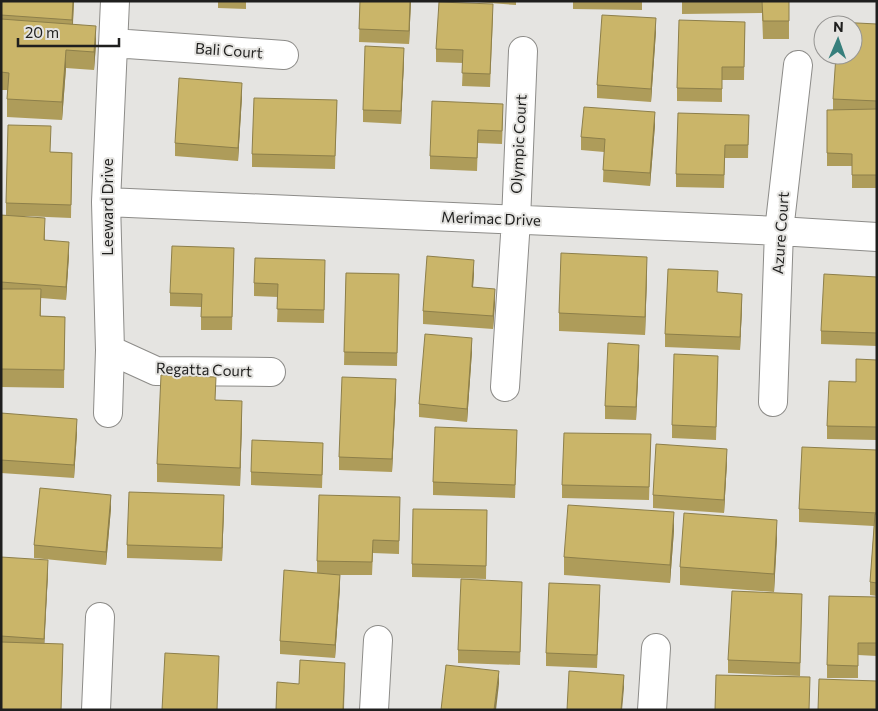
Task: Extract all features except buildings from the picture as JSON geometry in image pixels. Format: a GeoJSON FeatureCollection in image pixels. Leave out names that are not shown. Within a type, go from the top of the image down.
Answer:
{"type":"FeatureCollection","features":[{"type":"Feature","properties":{"kind":"street","name":"Leeward Drive"},"geometry":{"type":"LineString","coordinates":[[108,414],[110,350],[106,202],[115,1]]}},
{"type":"Feature","properties":{"kind":"street","name":"Bali Court"},"geometry":{"type":"LineString","coordinates":[[113,43],[284,55]]}},
{"type":"Feature","properties":{"kind":"street","name":"Olympic Court"},"geometry":{"type":"LineString","coordinates":[[505,387],[516,220],[523,51]]}},
{"type":"Feature","properties":{"kind":"street","name":"Azure Court"},"geometry":{"type":"LineString","coordinates":[[773,402],[779,231],[798,65]]}},
{"type":"Feature","properties":{"kind":"street","name":"Merimac Drive"},"geometry":{"type":"LineString","coordinates":[[106,202],[779,231],[877,237]]}},
{"type":"Feature","properties":{"kind":"street","name":"Regatta Court"},"geometry":{"type":"LineString","coordinates":[[110,350],[156,371],[272,372]]}},
{"type":"Feature","properties":{"kind":"street"},"geometry":{"type":"LineString","coordinates":[[96,710],[100,617]]}},
{"type":"Feature","properties":{"kind":"street"},"geometry":{"type":"LineString","coordinates":[[374,710],[378,640]]}},
{"type":"Feature","properties":{"kind":"street"},"geometry":{"type":"LineString","coordinates":[[652,710],[656,648]]}}]}
